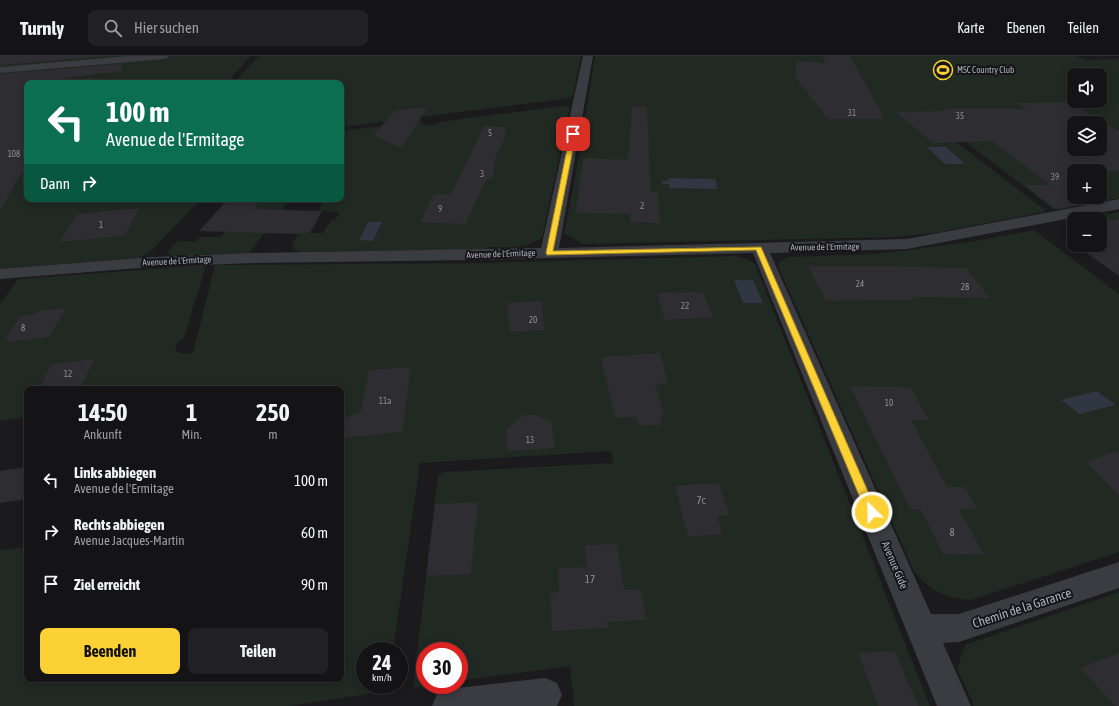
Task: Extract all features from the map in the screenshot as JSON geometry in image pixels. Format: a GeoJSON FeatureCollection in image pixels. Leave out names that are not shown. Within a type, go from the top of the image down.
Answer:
{"type":"FeatureCollection","features":[{"type":"Feature","properties":{"kind":"street"},"geometry":{"type":"LineString","coordinates":[[0,70],[165,56]]}},
{"type":"Feature","properties":{"kind":"street"},"geometry":{"type":"LineString","coordinates":[[549,253],[588,56]]}},
{"type":"Feature","properties":{"kind":"street","name":"Avenue de l'Ermitage"},"geometry":{"type":"LineString","coordinates":[[0,274],[152,262],[220,259],[907,244],[1119,204]]}},
{"type":"Feature","properties":{"kind":"street","name":"Avenue Gide"},"geometry":{"type":"LineString","coordinates":[[759,248],[954,706]]}},
{"type":"Feature","properties":{"kind":"street","name":"Chemin de la Garance"},"geometry":{"type":"LineString","coordinates":[[922,629],[960,628],[1119,575]]}},
{"type":"Feature","properties":{"kind":"street"},"geometry":{"type":"LineString","coordinates":[[449,706],[545,695]]}},
{"type":"Feature","properties":{"kind":"shaded area"},"geometry":{"type":"Polygon","coordinates":[[[0,56],[154,56],[0,68],[0,56]]]}},
{"type":"Feature","properties":{"kind":"shaded area"},"geometry":{"type":"Polygon","coordinates":[[[174,56],[251,56],[229,80],[24,80],[24,85],[0,99],[0,70],[174,56]]]}},
{"type":"Feature","properties":{"kind":"shaded area"},"geometry":{"type":"Polygon","coordinates":[[[259,56],[581,56],[573,96],[564,99],[344,127],[344,80],[236,80],[259,56]]]}},
{"type":"Feature","properties":{"kind":"shaded area"},"geometry":{"type":"Polygon","coordinates":[[[595,56],[1076,56],[1086,60],[1119,59],[1119,198],[1107,200],[1107,164],[1067,164],[1067,204],[1088,204],[1058,210],[1052,208],[964,141],[956,142],[1045,210],[1044,212],[935,233],[896,237],[583,244],[564,233],[577,168],[595,56]]]}},
{"type":"Feature","properties":{"kind":"shaded area"},"geometry":{"type":"Polygon","coordinates":[[[563,106],[570,107],[542,237],[523,246],[488,247],[483,250],[300,252],[293,249],[292,244],[299,233],[323,233],[331,220],[335,220],[340,212],[318,211],[324,202],[344,202],[344,131],[422,121],[423,124],[432,126],[442,122],[563,106]]]}},
{"type":"Feature","properties":{"kind":"shaded area"},"geometry":{"type":"Polygon","coordinates":[[[927,147],[946,147],[965,164],[945,164],[927,147]]]}},
{"type":"Feature","properties":{"kind":"shaded area"},"geometry":{"type":"Polygon","coordinates":[[[24,163],[24,202],[198,202],[150,252],[138,258],[0,269],[0,167],[24,163]]]}},
{"type":"Feature","properties":{"kind":"shaded area"},"geometry":{"type":"Polygon","coordinates":[[[668,178],[715,179],[718,189],[669,188],[669,184],[662,184],[662,181],[668,181],[668,178]]]}},
{"type":"Feature","properties":{"kind":"shaded area"},"geometry":{"type":"Polygon","coordinates":[[[260,202],[288,202],[249,253],[171,256],[167,252],[178,241],[195,242],[200,237],[220,237],[225,232],[235,232],[260,202]]]}},
{"type":"Feature","properties":{"kind":"shaded area"},"geometry":{"type":"Polygon","coordinates":[[[1119,212],[1119,254],[1107,248],[1107,215],[1119,212]]]}},
{"type":"Feature","properties":{"kind":"shaded area"},"geometry":{"type":"Polygon","coordinates":[[[368,222],[382,222],[373,241],[359,240],[368,222]]]}},
{"type":"Feature","properties":{"kind":"shaded area"},"geometry":{"type":"Polygon","coordinates":[[[1034,230],[1119,294],[1119,552],[971,600],[962,599],[946,595],[932,588],[926,584],[914,571],[777,264],[788,257],[875,254],[970,242],[1034,230]]]}},
{"type":"Feature","properties":{"kind":"shaded area"},"geometry":{"type":"Polygon","coordinates":[[[735,256],[746,259],[755,264],[930,706],[574,706],[570,666],[468,680],[468,642],[418,642],[438,476],[443,472],[613,463],[611,451],[420,463],[394,642],[356,642],[356,694],[368,694],[290,706],[0,706],[0,550],[24,547],[24,682],[344,682],[344,386],[24,386],[24,417],[0,421],[0,304],[18,279],[206,265],[184,338],[177,343],[175,350],[179,353],[186,354],[193,353],[215,265],[479,263],[735,256]]]}},
{"type":"Feature","properties":{"kind":"shaded area"},"geometry":{"type":"Polygon","coordinates":[[[734,280],[753,280],[763,303],[743,303],[734,280]]]}},
{"type":"Feature","properties":{"kind":"shaded area"},"geometry":{"type":"Polygon","coordinates":[[[1097,391],[1116,405],[1080,414],[1061,400],[1097,391]]]}},
{"type":"Feature","properties":{"kind":"shaded area"},"geometry":{"type":"Polygon","coordinates":[[[1119,592],[1119,706],[974,706],[957,668],[965,645],[1119,592]]]}},
{"type":"Feature","properties":{"kind":"shaded area"},"geometry":{"type":"Polygon","coordinates":[[[416,663],[416,688],[413,688],[416,663]]]}},
{"type":"Feature","properties":{"kind":"building"},"geometry":{"type":"Polygon","coordinates":[[[0,56],[111,56],[0,65],[0,56]]]}},
{"type":"Feature","properties":{"kind":"building"},"geometry":{"type":"Polygon","coordinates":[[[822,56],[850,56],[885,119],[828,119],[796,78],[796,61],[825,63],[822,56]]]}},
{"type":"Feature","properties":{"kind":"building"},"geometry":{"type":"Polygon","coordinates":[[[122,64],[122,71],[51,80],[24,80],[24,168],[0,211],[0,74],[122,64]]]}},
{"type":"Feature","properties":{"kind":"building"},"geometry":{"type":"Polygon","coordinates":[[[1067,102],[1067,108],[1079,108],[1093,116],[1067,116],[1067,156],[1107,156],[1107,124],[1119,131],[1119,171],[1107,171],[1107,164],[1067,164],[1067,204],[1074,204],[1074,206],[1055,209],[1025,185],[1050,185],[992,141],[933,143],[896,112],[942,111],[946,109],[1027,109],[1016,103],[1067,102]]]}},
{"type":"Feature","properties":{"kind":"building"},"geometry":{"type":"Polygon","coordinates":[[[428,107],[401,148],[374,135],[394,111],[428,107]]]}},
{"type":"Feature","properties":{"kind":"building"},"geometry":{"type":"Polygon","coordinates":[[[632,107],[647,107],[651,192],[658,192],[660,223],[630,222],[630,214],[576,213],[583,158],[628,160],[632,107]]]}},
{"type":"Feature","properties":{"kind":"building"},"geometry":{"type":"Polygon","coordinates":[[[484,126],[507,127],[504,133],[507,134],[496,156],[492,179],[487,179],[465,224],[420,222],[434,194],[451,194],[484,126]]]}},
{"type":"Feature","properties":{"kind":"building"},"geometry":{"type":"Polygon","coordinates":[[[225,202],[260,202],[254,209],[322,211],[310,233],[298,234],[199,231],[225,202]]]}},
{"type":"Feature","properties":{"kind":"building"},"geometry":{"type":"Polygon","coordinates":[[[140,208],[124,236],[59,242],[78,214],[140,208]]]}},
{"type":"Feature","properties":{"kind":"building"},"geometry":{"type":"Polygon","coordinates":[[[1119,219],[1119,276],[1085,252],[1107,252],[1107,222],[1119,219]]]}},
{"type":"Feature","properties":{"kind":"building"},"geometry":{"type":"Polygon","coordinates":[[[808,266],[966,268],[990,298],[912,297],[914,300],[826,301],[808,266]]]}},
{"type":"Feature","properties":{"kind":"building"},"geometry":{"type":"Polygon","coordinates":[[[697,292],[704,294],[713,317],[665,320],[657,293],[697,292]]]}},
{"type":"Feature","properties":{"kind":"building"},"geometry":{"type":"Polygon","coordinates":[[[542,301],[544,330],[510,332],[507,303],[542,301]]]}},
{"type":"Feature","properties":{"kind":"building"},"geometry":{"type":"Polygon","coordinates":[[[66,308],[49,337],[7,342],[9,339],[5,339],[20,316],[36,314],[38,311],[66,308]]]}},
{"type":"Feature","properties":{"kind":"building"},"geometry":{"type":"Polygon","coordinates":[[[660,353],[668,383],[655,384],[664,415],[660,415],[662,425],[639,426],[636,417],[615,418],[601,357],[660,353]]]}},
{"type":"Feature","properties":{"kind":"building"},"geometry":{"type":"Polygon","coordinates":[[[95,359],[81,386],[40,386],[52,364],[95,359]]]}},
{"type":"Feature","properties":{"kind":"building"},"geometry":{"type":"Polygon","coordinates":[[[411,367],[402,432],[344,438],[344,419],[361,411],[369,370],[411,367]]]}},
{"type":"Feature","properties":{"kind":"building"},"geometry":{"type":"Polygon","coordinates":[[[850,386],[910,387],[929,420],[911,420],[947,487],[965,487],[977,509],[959,509],[984,555],[943,554],[921,510],[910,509],[850,386]]]}},
{"type":"Feature","properties":{"kind":"building"},"geometry":{"type":"Polygon","coordinates":[[[523,415],[536,415],[552,423],[555,448],[507,451],[506,429],[523,415]]]}},
{"type":"Feature","properties":{"kind":"building"},"geometry":{"type":"Polygon","coordinates":[[[1119,451],[1119,496],[1086,461],[1119,451]]]}},
{"type":"Feature","properties":{"kind":"building"},"geometry":{"type":"Polygon","coordinates":[[[24,467],[24,499],[0,503],[0,471],[24,467]]]}},
{"type":"Feature","properties":{"kind":"building"},"geometry":{"type":"Polygon","coordinates":[[[719,483],[729,515],[717,516],[723,534],[688,537],[675,486],[719,483]]]}},
{"type":"Feature","properties":{"kind":"building"},"geometry":{"type":"Polygon","coordinates":[[[478,502],[471,574],[426,576],[435,504],[478,502]]]}},
{"type":"Feature","properties":{"kind":"building"},"geometry":{"type":"Polygon","coordinates":[[[617,544],[624,590],[641,589],[646,620],[607,622],[608,628],[552,631],[550,593],[559,592],[558,568],[587,567],[585,545],[617,544]]]}},
{"type":"Feature","properties":{"kind":"building"},"geometry":{"type":"Polygon","coordinates":[[[895,651],[919,706],[878,706],[858,653],[895,651]]]}},
{"type":"Feature","properties":{"kind":"building"},"geometry":{"type":"Polygon","coordinates":[[[1119,653],[1119,706],[1115,706],[1080,668],[1119,653]]]}},
{"type":"Feature","properties":{"kind":"place","name":"MSC Country Club"},"geometry":{"type":"Point","coordinates":[943,70]}},
{"type":"Feature","properties":{"kind":"route"},"geometry":{"type":"LineString","coordinates":[[573,134],[549,253],[759,248],[872,512]]}}]}
